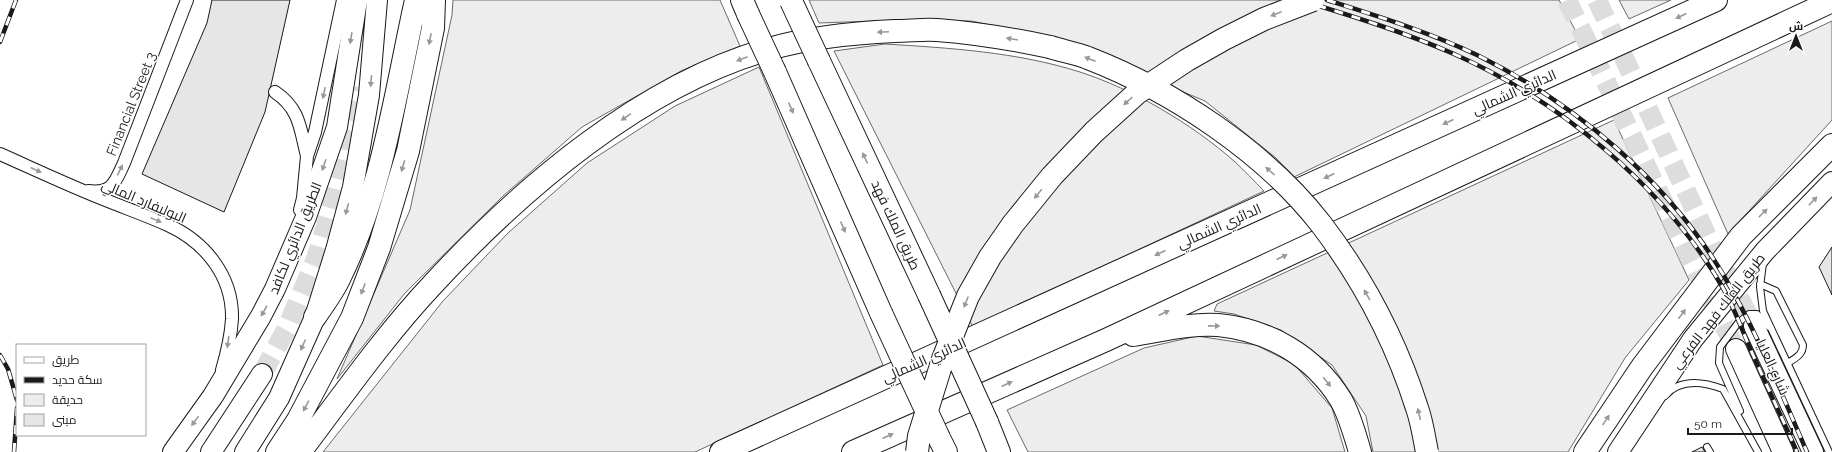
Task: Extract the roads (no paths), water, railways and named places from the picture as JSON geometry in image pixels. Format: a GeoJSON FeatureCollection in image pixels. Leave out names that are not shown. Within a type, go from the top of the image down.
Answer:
{"type":"FeatureCollection","features":[{"type":"Feature","properties":{"kind":"highway"},"geometry":{"type":"LineString","coordinates":[[315,317],[338,282],[366,214],[388,137],[416,0]]}},
{"type":"Feature","properties":{"kind":"highway"},"geometry":{"type":"LineString","coordinates":[[277,452],[298,420],[352,318],[379,248],[408,151],[433,28],[434,0]]}},
{"type":"Feature","properties":{"kind":"highway","name":"طريق الملك فهد"},"geometry":{"type":"LineString","coordinates":[[791,0],[929,295],[998,449]]}},
{"type":"Feature","properties":{"kind":"highway"},"geometry":{"type":"LineString","coordinates":[[917,452],[919,436],[943,359],[968,296],[990,257],[1004,237],[1052,176],[1094,132],[1137,93],[1187,60],[1224,39],[1264,19],[1313,0]]}},
{"type":"Feature","properties":{"kind":"highway","name":"الدائري الشمالي"},"geometry":{"type":"LineString","coordinates":[[721,452],[1716,0]]}},
{"type":"Feature","properties":{"kind":"highway"},"geometry":{"type":"LineString","coordinates":[[853,452],[1106,340],[1832,1]]}},
{"type":"Feature","properties":{"kind":"highway"},"geometry":{"type":"LineString","coordinates":[[745,7],[881,313],[942,445]]}},
{"type":"Feature","properties":{"kind":"highway"},"geometry":{"type":"LineString","coordinates":[[300,452],[372,356],[433,284],[510,207],[572,155],[640,108],[698,75],[770,48],[817,37],[859,33],[935,30],[1012,39],[1087,57],[1141,81],[1202,117],[1276,176],[1321,224],[1352,268],[1377,312],[1400,362],[1418,409],[1427,452]]}},
{"type":"Feature","properties":{"kind":"highway"},"geometry":{"type":"LineString","coordinates":[[1584,452],[1642,367],[1740,236],[1832,145]]}},
{"type":"Feature","properties":{"kind":"highway"},"geometry":{"type":"LineString","coordinates":[[1106,340],[1195,326],[1217,325],[1244,329],[1268,336],[1290,349],[1309,363],[1326,380],[1342,401],[1360,452]]}},
{"type":"Feature","properties":{"kind":"main road","name":"الطريق الدائري لكافد"},"geometry":{"type":"LineString","coordinates":[[173,452],[218,388],[275,289],[306,217],[337,127],[357,0]]}},
{"type":"Feature","properties":{"kind":"main road"},"geometry":{"type":"LineString","coordinates":[[245,452],[279,398],[315,317],[336,250],[353,186],[369,96],[377,0]]}},
{"type":"Feature","properties":{"kind":"main road","name":"طريق الملك فهد الفرعي"},"geometry":{"type":"LineString","coordinates":[[1619,450],[1693,340],[1765,251],[1832,182]]}},
{"type":"Feature","properties":{"kind":"main road","name":"شارع العليا"},"geometry":{"type":"LineString","coordinates":[[1754,326],[1813,452]]}},
{"type":"Feature","properties":{"kind":"main road","name":"شارع العليا"},"geometry":{"type":"LineString","coordinates":[[1736,349],[1783,452]]}},
{"type":"Feature","properties":{"kind":"main road"},"geometry":{"type":"LineString","coordinates":[[211,452],[262,374]]}},
{"type":"Feature","properties":{"kind":"street","name":"Financial Street 3"},"geometry":{"type":"LineString","coordinates":[[79,190],[98,192],[109,189],[113,185],[124,163],[187,0]]}},
{"type":"Feature","properties":{"kind":"street"},"geometry":{"type":"LineString","coordinates":[[275,289],[303,198],[307,156],[315,132],[343,0]]}},
{"type":"Feature","properties":{"kind":"street"},"geometry":{"type":"LineString","coordinates":[[274,92],[285,99],[296,115],[307,156]]}},
{"type":"Feature","properties":{"kind":"street","name":"البوليفارد المالي"},"geometry":{"type":"LineString","coordinates":[[0,154],[79,190],[169,225],[191,238],[205,250],[217,264],[226,283],[231,303],[232,319],[227,352],[218,388]]}},
{"type":"Feature","properties":{"kind":"lane"},"geometry":{"type":"LineString","coordinates":[[1765,251],[1760,284],[1763,311],[1829,452]]}},
{"type":"Feature","properties":{"kind":"lane"},"geometry":{"type":"LineString","coordinates":[[1760,284],[1776,291],[1802,345],[1800,355],[1788,363]]}},
{"type":"Feature","properties":{"kind":"lane"},"geometry":{"type":"LineString","coordinates":[[1750,436],[1719,363],[1720,347],[1738,323],[1749,314],[1757,314],[1774,333]]}},
{"type":"Feature","properties":{"kind":"lane"},"geometry":{"type":"LineString","coordinates":[[1619,450],[1668,392],[1684,383],[1706,383],[1723,389],[1758,452]]}},
{"type":"Feature","properties":{"kind":"tunnel"},"geometry":{"type":"LineString","coordinates":[[1567,0],[1691,260],[1736,349]]}},
{"type":"Feature","properties":{"kind":"tunnel"},"geometry":{"type":"LineString","coordinates":[[1597,0],[1712,247],[1754,326]]}},
{"type":"Feature","properties":{"kind":"tunnel"},"geometry":{"type":"LineString","coordinates":[[262,374],[287,328],[316,259],[336,192],[362,88]]}},
{"type":"Feature","properties":{"kind":"railway"},"geometry":{"type":"LineString","coordinates":[[0,42],[16,0]]}},
{"type":"Feature","properties":{"kind":"railway"},"geometry":{"type":"LineString","coordinates":[[1300,0],[1397,31],[1454,54],[1494,73],[1532,96],[1570,122],[1606,150],[1640,182],[1671,215],[1699,251],[1723,288],[1797,452]]}},
{"type":"Feature","properties":{"kind":"railway"},"geometry":{"type":"LineString","coordinates":[[1327,0],[1384,18],[1477,55],[1514,75],[1549,97],[1584,121],[1617,148],[1676,208],[1701,241],[1724,276],[1758,341],[1807,452]]}},
{"type":"Feature","properties":{"kind":"railway"},"geometry":{"type":"LineString","coordinates":[[0,355],[8,369],[16,397]]}},
{"type":"Feature","properties":{"kind":"railway"},"geometry":{"type":"LineString","coordinates":[[14,452],[16,423]]}}]}
